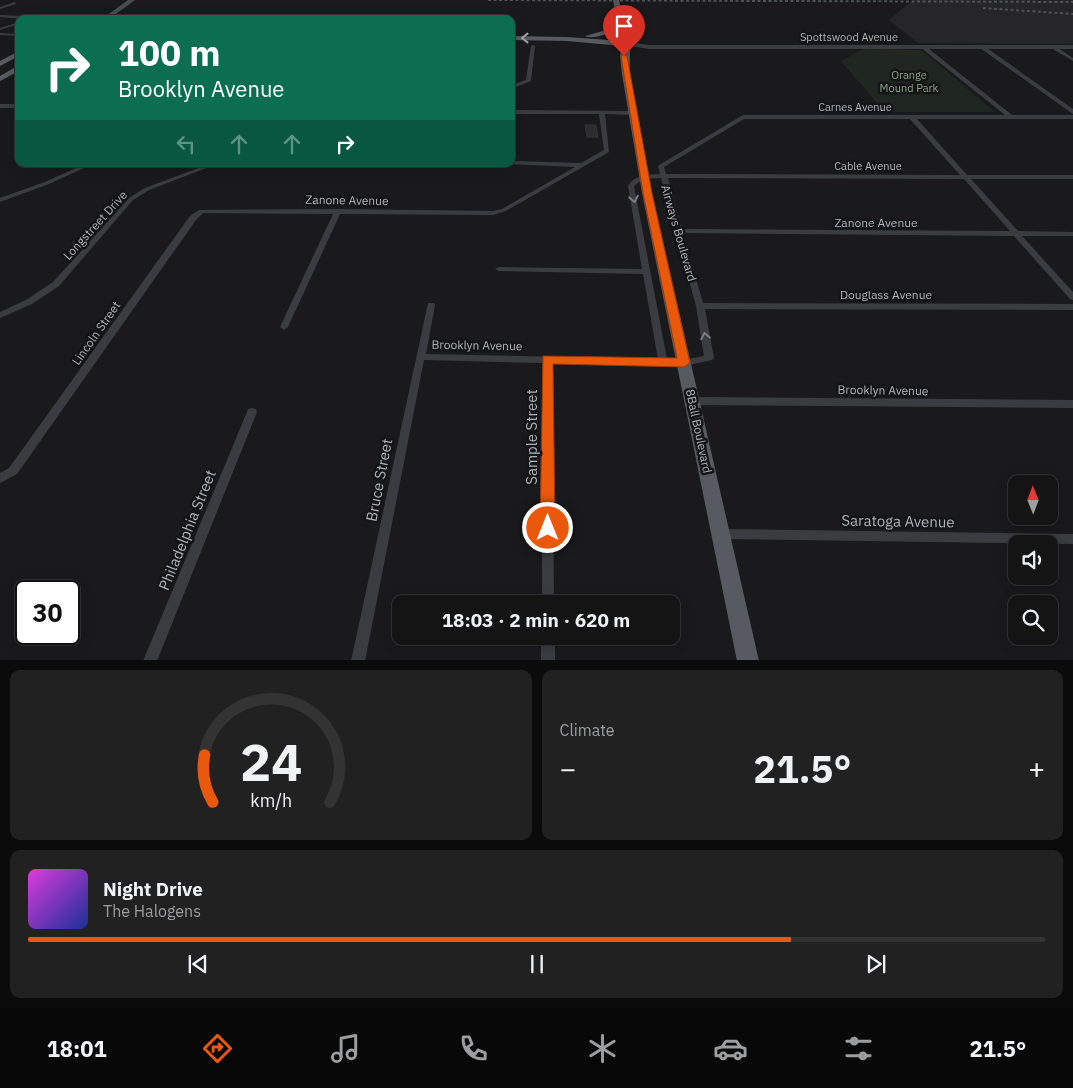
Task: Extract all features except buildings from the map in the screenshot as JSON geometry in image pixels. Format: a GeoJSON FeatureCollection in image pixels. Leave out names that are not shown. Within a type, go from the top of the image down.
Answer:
{"type":"FeatureCollection","features":[{"type":"Feature","properties":{"kind":"main road"},"geometry":{"type":"LineString","coordinates":[[111,15],[132,0]]}},
{"type":"Feature","properties":{"kind":"main road","name":"8Ball Boulevard"},"geometry":{"type":"LineString","coordinates":[[616,0],[626,44],[624,56],[647,193],[724,543]]}},
{"type":"Feature","properties":{"kind":"main road"},"geometry":{"type":"LineString","coordinates":[[567,39],[605,33],[622,21]]}},
{"type":"Feature","properties":{"kind":"main road"},"geometry":{"type":"LineString","coordinates":[[515,38],[567,39],[626,44]]}},
{"type":"Feature","properties":{"kind":"main road"},"geometry":{"type":"LineString","coordinates":[[515,46],[626,44]]}},
{"type":"Feature","properties":{"kind":"main road"},"geometry":{"type":"LineString","coordinates":[[0,64],[15,55]]}},
{"type":"Feature","properties":{"kind":"main road"},"geometry":{"type":"LineString","coordinates":[[0,79],[15,70]]}},
{"type":"Feature","properties":{"kind":"main road"},"geometry":{"type":"LineString","coordinates":[[724,543],[748,660]]}},
{"type":"Feature","properties":{"kind":"street"},"geometry":{"type":"LineString","coordinates":[[0,8],[15,3]]}},
{"type":"Feature","properties":{"kind":"street"},"geometry":{"type":"LineString","coordinates":[[0,16],[15,17]]}},
{"type":"Feature","properties":{"kind":"street"},"geometry":{"type":"LineString","coordinates":[[0,29],[15,23]]}},
{"type":"Feature","properties":{"kind":"street"},"geometry":{"type":"LineString","coordinates":[[0,34],[15,35]]}},
{"type":"Feature","properties":{"kind":"street","name":"Spottswood Avenue"},"geometry":{"type":"LineString","coordinates":[[626,44],[649,46],[1073,47]]}},
{"type":"Feature","properties":{"kind":"street"},"geometry":{"type":"LineString","coordinates":[[515,86],[528,82],[533,46]]}},
{"type":"Feature","properties":{"kind":"street"},"geometry":{"type":"LineString","coordinates":[[922,46],[1011,117]]}},
{"type":"Feature","properties":{"kind":"street"},"geometry":{"type":"LineString","coordinates":[[982,47],[1073,112]]}},
{"type":"Feature","properties":{"kind":"street"},"geometry":{"type":"LineString","coordinates":[[1053,47],[1073,60]]}},
{"type":"Feature","properties":{"kind":"street"},"geometry":{"type":"LineString","coordinates":[[0,106],[15,106]]}},
{"type":"Feature","properties":{"kind":"street"},"geometry":{"type":"LineString","coordinates":[[515,112],[633,113]]}},
{"type":"Feature","properties":{"kind":"street"},"geometry":{"type":"LineString","coordinates":[[515,163],[582,165],[607,151],[602,113]]}},
{"type":"Feature","properties":{"kind":"street","name":"Carnes Avenue"},"geometry":{"type":"LineString","coordinates":[[662,176],[661,166],[743,117],[1073,117]]}},
{"type":"Feature","properties":{"kind":"street"},"geometry":{"type":"LineString","coordinates":[[912,117],[1073,297]]}},
{"type":"Feature","properties":{"kind":"street","name":"Zanone Avenue"},"geometry":{"type":"LineString","coordinates":[[201,211],[493,213],[504,210],[582,165]]}},
{"type":"Feature","properties":{"kind":"street"},"geometry":{"type":"LineString","coordinates":[[0,200],[47,183],[83,167]]}},
{"type":"Feature","properties":{"kind":"street","name":"Longstreet Drive"},"geometry":{"type":"LineString","coordinates":[[0,315],[29,302],[56,284],[131,199],[147,189],[206,167]]}},
{"type":"Feature","properties":{"kind":"street","name":"Cable Avenue"},"geometry":{"type":"LineString","coordinates":[[662,176],[1073,177]]}},
{"type":"Feature","properties":{"kind":"street","name":"Airways Boulevard"},"geometry":{"type":"LineString","coordinates":[[663,362],[631,186],[634,180],[639,178],[662,176],[680,232],[700,306],[709,358],[684,363]]}},
{"type":"Feature","properties":{"kind":"street","name":"Lincoln Street"},"geometry":{"type":"LineString","coordinates":[[0,478],[12,471],[193,218],[201,211]]}},
{"type":"Feature","properties":{"kind":"street"},"geometry":{"type":"LineString","coordinates":[[284,327],[338,211]]}},
{"type":"Feature","properties":{"kind":"street","name":"Zanone Avenue"},"geometry":{"type":"LineString","coordinates":[[680,232],[1073,234]]}},
{"type":"Feature","properties":{"kind":"street"},"geometry":{"type":"LineString","coordinates":[[499,270],[647,272]]}},
{"type":"Feature","properties":{"kind":"street","name":"Bruce Street"},"geometry":{"type":"LineString","coordinates":[[358,660],[431,305]]}},
{"type":"Feature","properties":{"kind":"street","name":"Douglass Avenue"},"geometry":{"type":"LineString","coordinates":[[700,306],[1073,307]]}},
{"type":"Feature","properties":{"kind":"street","name":"Brooklyn Avenue"},"geometry":{"type":"LineString","coordinates":[[420,357],[684,363]]}},
{"type":"Feature","properties":{"kind":"street","name":"Sample Street"},"geometry":{"type":"LineString","coordinates":[[547,359],[548,595]]}},
{"type":"Feature","properties":{"kind":"street","name":"Brooklyn Avenue"},"geometry":{"type":"LineString","coordinates":[[693,400],[1073,404]]}},
{"type":"Feature","properties":{"kind":"street","name":"Philadelphia Street"},"geometry":{"type":"LineString","coordinates":[[150,660],[252,412]]}},
{"type":"Feature","properties":{"kind":"street","name":"Saratoga Avenue"},"geometry":{"type":"LineString","coordinates":[[724,543],[1073,539]]}},
{"type":"Feature","properties":{"kind":"street"},"geometry":{"type":"LineString","coordinates":[[548,645],[548,660]]}},
{"type":"Feature","properties":{"kind":"shaded area"},"geometry":{"type":"Polygon","coordinates":[[[913,0],[1073,0],[1073,44],[918,43],[889,20],[913,0]]]}},
{"type":"Feature","properties":{"kind":"green space","name":"Orange Mound Park"},"geometry":{"type":"Polygon","coordinates":[[[863,49],[921,50],[995,112],[885,112],[841,61],[863,49]]]}},
{"type":"Feature","properties":{"kind":"railway"},"geometry":{"type":"LineString","coordinates":[[488,0],[1073,2]]}},
{"type":"Feature","properties":{"kind":"railway"},"geometry":{"type":"LineString","coordinates":[[983,8],[1073,14]]}},
{"type":"Feature","properties":{"kind":"route"},"geometry":{"type":"LineString","coordinates":[[548,528],[547,359],[684,363],[647,193],[624,56]]}}]}
